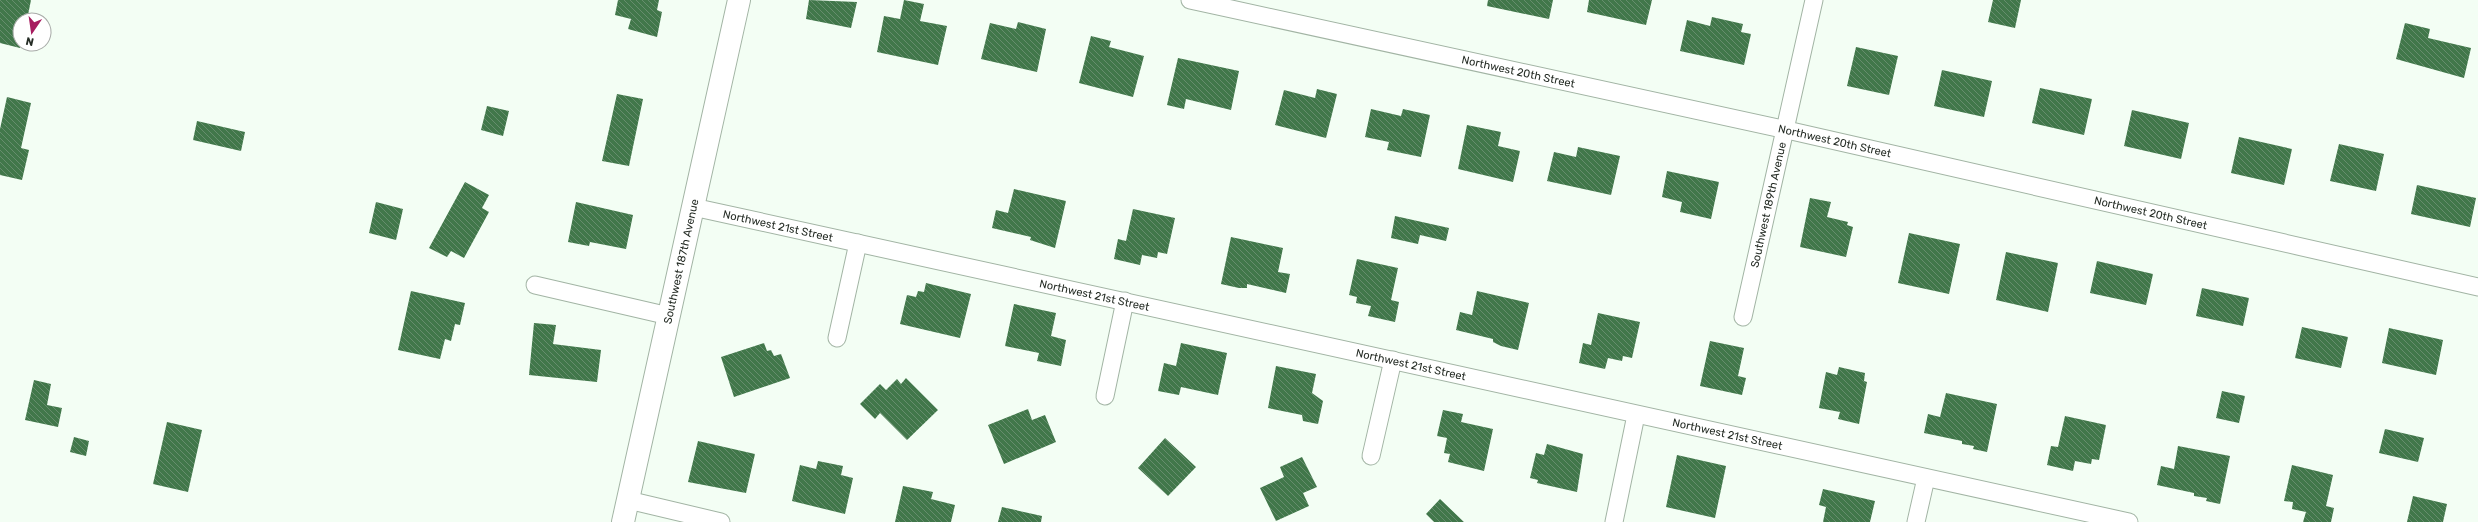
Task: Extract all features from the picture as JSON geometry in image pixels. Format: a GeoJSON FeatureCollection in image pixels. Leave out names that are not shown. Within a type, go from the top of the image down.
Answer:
{"type":"FeatureCollection","features":[{"type":"Feature","properties":{"kind":"street","name":"Southwest 187th Avenue"},"geometry":{"type":"LineString","coordinates":[[623,522],[739,0]]}},
{"type":"Feature","properties":{"kind":"street","name":"Northwest 20th Street"},"geometry":{"type":"LineString","coordinates":[[1190,0],[1787,130],[2478,287]]}},
{"type":"Feature","properties":{"kind":"street","name":"Southwest 189th Avenue"},"geometry":{"type":"LineString","coordinates":[[1743,317],[1787,130],[1814,0]]}},
{"type":"Feature","properties":{"kind":"street","name":"Northwest 21st Street"},"geometry":{"type":"LineString","coordinates":[[693,207],[2129,522]]}},
{"type":"Feature","properties":{"kind":"street"},"geometry":{"type":"LineString","coordinates":[[837,338],[858,243]]}},
{"type":"Feature","properties":{"kind":"street"},"geometry":{"type":"LineString","coordinates":[[535,285],[669,316]]}},
{"type":"Feature","properties":{"kind":"street"},"geometry":{"type":"LineString","coordinates":[[1105,396],[1126,301]]}},
{"type":"Feature","properties":{"kind":"street"},"geometry":{"type":"LineString","coordinates":[[1371,456],[1393,360]]}},
{"type":"Feature","properties":{"kind":"street"},"geometry":{"type":"LineString","coordinates":[[1614,522],[1636,415]]}},
{"type":"Feature","properties":{"kind":"street"},"geometry":{"type":"LineString","coordinates":[[1916,522],[1926,478]]}},
{"type":"Feature","properties":{"kind":"street"},"geometry":{"type":"LineString","coordinates":[[628,500],[721,522]]}},
{"type":"Feature","properties":{"kind":"building"},"geometry":{"type":"Polygon","coordinates":[[[0,0],[31,0],[29,12],[12,12],[12,46],[0,43],[0,0]]]}},
{"type":"Feature","properties":{"kind":"building"},"geometry":{"type":"Polygon","coordinates":[[[618,0],[659,0],[657,10],[662,12],[657,37],[628,29],[631,19],[615,15],[618,0]]]}},
{"type":"Feature","properties":{"kind":"building"},"geometry":{"type":"Polygon","coordinates":[[[809,0],[857,2],[851,28],[806,19],[809,0]]]}},
{"type":"Feature","properties":{"kind":"building"},"geometry":{"type":"Polygon","coordinates":[[[904,0],[924,4],[920,21],[947,26],[938,65],[877,52],[884,16],[900,19],[904,0]]]}},
{"type":"Feature","properties":{"kind":"building"},"geometry":{"type":"Polygon","coordinates":[[[1488,0],[1553,0],[1549,19],[1487,6],[1488,0]]]}},
{"type":"Feature","properties":{"kind":"building"},"geometry":{"type":"Polygon","coordinates":[[[1589,0],[1652,0],[1646,25],[1587,12],[1589,0]]]}},
{"type":"Feature","properties":{"kind":"building"},"geometry":{"type":"Polygon","coordinates":[[[1993,0],[2021,0],[2015,28],[1988,22],[1993,0]]]}},
{"type":"Feature","properties":{"kind":"building"},"geometry":{"type":"Polygon","coordinates":[[[1712,17],[1743,24],[1741,32],[1751,34],[1744,65],[1680,51],[1687,20],[1710,26],[1712,17]]]}},
{"type":"Feature","properties":{"kind":"building"},"geometry":{"type":"Polygon","coordinates":[[[1018,22],[1046,29],[1037,72],[981,59],[990,23],[1016,29],[1018,22]]]}},
{"type":"Feature","properties":{"kind":"building"},"geometry":{"type":"Polygon","coordinates":[[[2405,23],[2430,29],[2428,38],[2471,48],[2464,78],[2396,59],[2405,23]]]}},
{"type":"Feature","properties":{"kind":"building"},"geometry":{"type":"Polygon","coordinates":[[[1091,36],[1111,41],[1109,47],[1144,56],[1133,97],[1079,83],[1091,36]]]}},
{"type":"Feature","properties":{"kind":"building"},"geometry":{"type":"Polygon","coordinates":[[[1856,47],[1898,56],[1889,95],[1847,86],[1856,47]]]}},
{"type":"Feature","properties":{"kind":"building"},"geometry":{"type":"Polygon","coordinates":[[[1178,58],[1239,71],[1231,110],[1186,99],[1184,109],[1167,105],[1178,58]]]}},
{"type":"Feature","properties":{"kind":"building"},"geometry":{"type":"Polygon","coordinates":[[[1942,70],[1992,81],[1984,117],[1934,106],[1942,70]]]}},
{"type":"Feature","properties":{"kind":"building"},"geometry":{"type":"Polygon","coordinates":[[[2040,88],[2092,99],[2084,135],[2032,123],[2040,88]]]}},
{"type":"Feature","properties":{"kind":"building"},"geometry":{"type":"Polygon","coordinates":[[[1317,89],[1337,94],[1326,138],[1275,125],[1284,90],[1315,98],[1317,89]]]}},
{"type":"Feature","properties":{"kind":"building"},"geometry":{"type":"Polygon","coordinates":[[[617,94],[643,99],[629,166],[602,161],[617,94]]]}},
{"type":"Feature","properties":{"kind":"building"},"geometry":{"type":"Polygon","coordinates":[[[7,97],[31,103],[21,148],[29,150],[22,180],[0,175],[0,129],[7,97]]]}},
{"type":"Feature","properties":{"kind":"building"},"geometry":{"type":"Polygon","coordinates":[[[487,106],[509,111],[503,136],[481,130],[487,106]]]}},
{"type":"Feature","properties":{"kind":"building"},"geometry":{"type":"Polygon","coordinates":[[[1371,109],[1401,116],[1403,109],[1430,115],[1421,157],[1387,150],[1389,142],[1365,137],[1371,109]]]}},
{"type":"Feature","properties":{"kind":"building"},"geometry":{"type":"Polygon","coordinates":[[[2132,110],[2189,123],[2181,159],[2124,146],[2132,110]]]}},
{"type":"Feature","properties":{"kind":"building"},"geometry":{"type":"Polygon","coordinates":[[[197,121],[245,132],[241,151],[193,140],[197,121]]]}},
{"type":"Feature","properties":{"kind":"building"},"geometry":{"type":"Polygon","coordinates":[[[1467,125],[1501,132],[1498,146],[1520,151],[1513,182],[1458,169],[1467,125]]]}},
{"type":"Feature","properties":{"kind":"building"},"geometry":{"type":"Polygon","coordinates":[[[2239,137],[2292,149],[2284,185],[2231,173],[2239,137]]]}},
{"type":"Feature","properties":{"kind":"building"},"geometry":{"type":"Polygon","coordinates":[[[2339,144],[2384,154],[2376,191],[2330,181],[2339,144]]]}},
{"type":"Feature","properties":{"kind":"building"},"geometry":{"type":"Polygon","coordinates":[[[1578,147],[1620,156],[1611,195],[1547,181],[1554,152],[1576,157],[1578,147]]]}},
{"type":"Feature","properties":{"kind":"building"},"geometry":{"type":"Polygon","coordinates":[[[1667,171],[1719,182],[1711,219],[1680,212],[1682,202],[1662,197],[1667,171]]]}},
{"type":"Feature","properties":{"kind":"building"},"geometry":{"type":"Polygon","coordinates":[[[465,182],[489,195],[482,208],[489,212],[464,258],[451,251],[447,257],[429,248],[465,182]]]}},
{"type":"Feature","properties":{"kind":"building"},"geometry":{"type":"Polygon","coordinates":[[[2417,185],[2476,198],[2470,227],[2411,214],[2417,185]]]}},
{"type":"Feature","properties":{"kind":"building"},"geometry":{"type":"Polygon","coordinates":[[[1014,189],[1066,201],[1055,248],[1030,240],[1031,237],[992,228],[996,210],[1008,213],[1014,189]]]}},
{"type":"Feature","properties":{"kind":"building"},"geometry":{"type":"Polygon","coordinates":[[[1810,198],[1831,202],[1827,217],[1848,222],[1847,225],[1853,227],[1846,257],[1800,247],[1810,198]]]}},
{"type":"Feature","properties":{"kind":"building"},"geometry":{"type":"Polygon","coordinates":[[[376,202],[403,209],[396,240],[369,233],[376,202]]]}},
{"type":"Feature","properties":{"kind":"building"},"geometry":{"type":"Polygon","coordinates":[[[576,202],[633,215],[626,249],[590,242],[589,246],[568,242],[576,202]]]}},
{"type":"Feature","properties":{"kind":"building"},"geometry":{"type":"Polygon","coordinates":[[[1133,209],[1175,218],[1167,254],[1158,252],[1157,258],[1142,255],[1140,265],[1114,259],[1118,239],[1126,241],[1133,209]]]}},
{"type":"Feature","properties":{"kind":"building"},"geometry":{"type":"Polygon","coordinates":[[[1395,216],[1449,228],[1446,241],[1420,235],[1418,244],[1391,238],[1395,216]]]}},
{"type":"Feature","properties":{"kind":"building"},"geometry":{"type":"Polygon","coordinates":[[[1909,233],[1960,244],[1949,294],[1898,283],[1909,233]]]}},
{"type":"Feature","properties":{"kind":"building"},"geometry":{"type":"Polygon","coordinates":[[[1231,237],[1283,248],[1278,272],[1290,274],[1286,293],[1247,284],[1247,288],[1239,288],[1221,284],[1231,237]]]}},
{"type":"Feature","properties":{"kind":"building"},"geometry":{"type":"Polygon","coordinates":[[[2006,252],[2058,263],[2048,312],[1996,300],[2006,252]]]}},
{"type":"Feature","properties":{"kind":"building"},"geometry":{"type":"Polygon","coordinates":[[[1357,259],[1398,268],[1391,300],[1399,302],[1395,322],[1368,316],[1371,306],[1356,303],[1357,297],[1349,295],[1357,259]]]}},
{"type":"Feature","properties":{"kind":"building"},"geometry":{"type":"Polygon","coordinates":[[[2097,261],[2153,274],[2146,305],[2090,293],[2097,261]]]}},
{"type":"Feature","properties":{"kind":"building"},"geometry":{"type":"Polygon","coordinates":[[[926,283],[971,294],[960,338],[900,324],[907,295],[916,297],[918,291],[924,292],[926,283]]]}},
{"type":"Feature","properties":{"kind":"building"},"geometry":{"type":"Polygon","coordinates":[[[2202,288],[2249,298],[2243,326],[2196,316],[2202,288]]]}},
{"type":"Feature","properties":{"kind":"building"},"geometry":{"type":"Polygon","coordinates":[[[411,291],[465,303],[460,325],[455,324],[451,341],[445,339],[440,359],[398,350],[411,291]]]}},
{"type":"Feature","properties":{"kind":"building"},"geometry":{"type":"Polygon","coordinates":[[[1477,291],[1529,303],[1518,350],[1501,346],[1493,342],[1493,339],[1456,330],[1460,312],[1472,315],[1477,291]]]}},
{"type":"Feature","properties":{"kind":"building"},"geometry":{"type":"Polygon","coordinates":[[[1014,304],[1056,313],[1051,336],[1066,340],[1061,366],[1037,361],[1039,353],[1005,346],[1014,304]]]}},
{"type":"Feature","properties":{"kind":"building"},"geometry":{"type":"Polygon","coordinates":[[[1598,313],[1640,322],[1632,358],[1623,356],[1622,361],[1608,358],[1605,369],[1579,363],[1583,343],[1591,345],[1598,313]]]}},
{"type":"Feature","properties":{"kind":"building"},"geometry":{"type":"Polygon","coordinates":[[[534,323],[556,325],[553,344],[601,350],[597,382],[529,375],[534,323]]]}},
{"type":"Feature","properties":{"kind":"building"},"geometry":{"type":"Polygon","coordinates":[[[2302,327],[2348,337],[2341,368],[2295,358],[2302,327]]]}},
{"type":"Feature","properties":{"kind":"building"},"geometry":{"type":"Polygon","coordinates":[[[2389,328],[2443,340],[2436,375],[2382,363],[2389,328]]]}},
{"type":"Feature","properties":{"kind":"building"},"geometry":{"type":"Polygon","coordinates":[[[1710,341],[1744,348],[1738,376],[1746,378],[1742,395],[1700,386],[1710,341]]]}},
{"type":"Feature","properties":{"kind":"building"},"geometry":{"type":"Polygon","coordinates":[[[764,343],[767,351],[771,350],[774,356],[781,354],[790,378],[734,397],[721,357],[764,343]]]}},
{"type":"Feature","properties":{"kind":"building"},"geometry":{"type":"Polygon","coordinates":[[[1181,343],[1227,353],[1218,395],[1181,387],[1179,395],[1158,391],[1164,363],[1176,366],[1181,343]]]}},
{"type":"Feature","properties":{"kind":"building"},"geometry":{"type":"Polygon","coordinates":[[[1276,366],[1316,374],[1312,393],[1323,401],[1318,424],[1303,421],[1302,415],[1268,408],[1276,366]]]}},
{"type":"Feature","properties":{"kind":"building"},"geometry":{"type":"Polygon","coordinates":[[[1839,367],[1865,373],[1864,381],[1867,382],[1859,424],[1838,419],[1840,412],[1819,408],[1826,372],[1837,375],[1839,367]]]}},
{"type":"Feature","properties":{"kind":"building"},"geometry":{"type":"Polygon","coordinates":[[[906,378],[938,410],[907,440],[880,413],[875,419],[860,404],[880,384],[886,390],[897,379],[901,384],[906,378]]]}},
{"type":"Feature","properties":{"kind":"building"},"geometry":{"type":"Polygon","coordinates":[[[34,380],[51,384],[47,405],[62,408],[58,427],[25,420],[34,380]]]}},
{"type":"Feature","properties":{"kind":"building"},"geometry":{"type":"Polygon","coordinates":[[[2222,391],[2245,396],[2239,423],[2216,418],[2222,391]]]}},
{"type":"Feature","properties":{"kind":"building"},"geometry":{"type":"Polygon","coordinates":[[[1946,393],[1997,404],[1987,452],[1973,449],[1974,446],[1962,444],[1962,441],[1924,433],[1928,414],[1940,417],[1946,393]]]}},
{"type":"Feature","properties":{"kind":"building"},"geometry":{"type":"Polygon","coordinates":[[[1028,409],[1032,420],[1045,415],[1056,442],[1004,464],[988,425],[1028,409]]]}},
{"type":"Feature","properties":{"kind":"building"},"geometry":{"type":"Polygon","coordinates":[[[1443,410],[1463,414],[1461,422],[1493,429],[1484,471],[1448,462],[1450,454],[1444,453],[1447,438],[1437,436],[1443,410]]]}},
{"type":"Feature","properties":{"kind":"building"},"geometry":{"type":"Polygon","coordinates":[[[2065,416],[2106,425],[2099,460],[2092,459],[2091,464],[2075,461],[2073,471],[2047,465],[2051,446],[2058,447],[2065,416]]]}},
{"type":"Feature","properties":{"kind":"building"},"geometry":{"type":"Polygon","coordinates":[[[167,422],[202,430],[188,492],[153,484],[167,422]]]}},
{"type":"Feature","properties":{"kind":"building"},"geometry":{"type":"Polygon","coordinates":[[[2385,429],[2424,438],[2418,462],[2379,453],[2385,429]]]}},
{"type":"Feature","properties":{"kind":"building"},"geometry":{"type":"Polygon","coordinates":[[[74,437],[89,441],[86,456],[70,452],[74,437]]]}},
{"type":"Feature","properties":{"kind":"building"},"geometry":{"type":"Polygon","coordinates":[[[1165,438],[1196,467],[1168,496],[1138,468],[1165,438]]]}},
{"type":"Feature","properties":{"kind":"building"},"geometry":{"type":"Polygon","coordinates":[[[698,441],[755,454],[746,493],[688,482],[698,441]]]}},
{"type":"Feature","properties":{"kind":"building"},"geometry":{"type":"Polygon","coordinates":[[[1547,444],[1583,454],[1577,492],[1537,483],[1538,480],[1530,478],[1536,453],[1544,455],[1547,444]]]}},
{"type":"Feature","properties":{"kind":"building"},"geometry":{"type":"Polygon","coordinates":[[[2178,446],[2230,456],[2220,504],[2206,501],[2207,498],[2194,496],[2194,493],[2157,485],[2161,466],[2174,469],[2178,446]]]}},
{"type":"Feature","properties":{"kind":"building"},"geometry":{"type":"Polygon","coordinates":[[[1677,455],[1726,466],[1715,518],[1666,507],[1677,455]]]}},
{"type":"Feature","properties":{"kind":"building"},"geometry":{"type":"Polygon","coordinates":[[[1302,457],[1317,487],[1303,493],[1309,506],[1276,521],[1260,488],[1284,477],[1280,467],[1302,457]]]}},
{"type":"Feature","properties":{"kind":"building"},"geometry":{"type":"Polygon","coordinates":[[[818,461],[843,466],[841,475],[853,478],[845,514],[792,501],[800,465],[816,469],[818,461]]]}},
{"type":"Feature","properties":{"kind":"building"},"geometry":{"type":"Polygon","coordinates":[[[2292,465],[2333,475],[2326,506],[2334,508],[2331,522],[2303,522],[2306,512],[2292,509],[2293,502],[2284,501],[2292,465]]]}},
{"type":"Feature","properties":{"kind":"building"},"geometry":{"type":"Polygon","coordinates":[[[903,486],[933,492],[931,499],[955,505],[951,522],[895,522],[903,486]]]}},
{"type":"Feature","properties":{"kind":"building"},"geometry":{"type":"Polygon","coordinates":[[[1823,489],[1875,501],[1870,522],[1823,522],[1826,507],[1819,505],[1823,489]]]}},
{"type":"Feature","properties":{"kind":"building"},"geometry":{"type":"Polygon","coordinates":[[[2413,496],[2447,504],[2443,522],[2407,522],[2413,496]]]}},
{"type":"Feature","properties":{"kind":"building"},"geometry":{"type":"Polygon","coordinates":[[[1440,499],[1464,522],[1434,522],[1426,514],[1440,499]]]}},
{"type":"Feature","properties":{"kind":"building"},"geometry":{"type":"Polygon","coordinates":[[[1002,507],[1042,516],[1041,522],[998,522],[1002,507]]]}}]}
